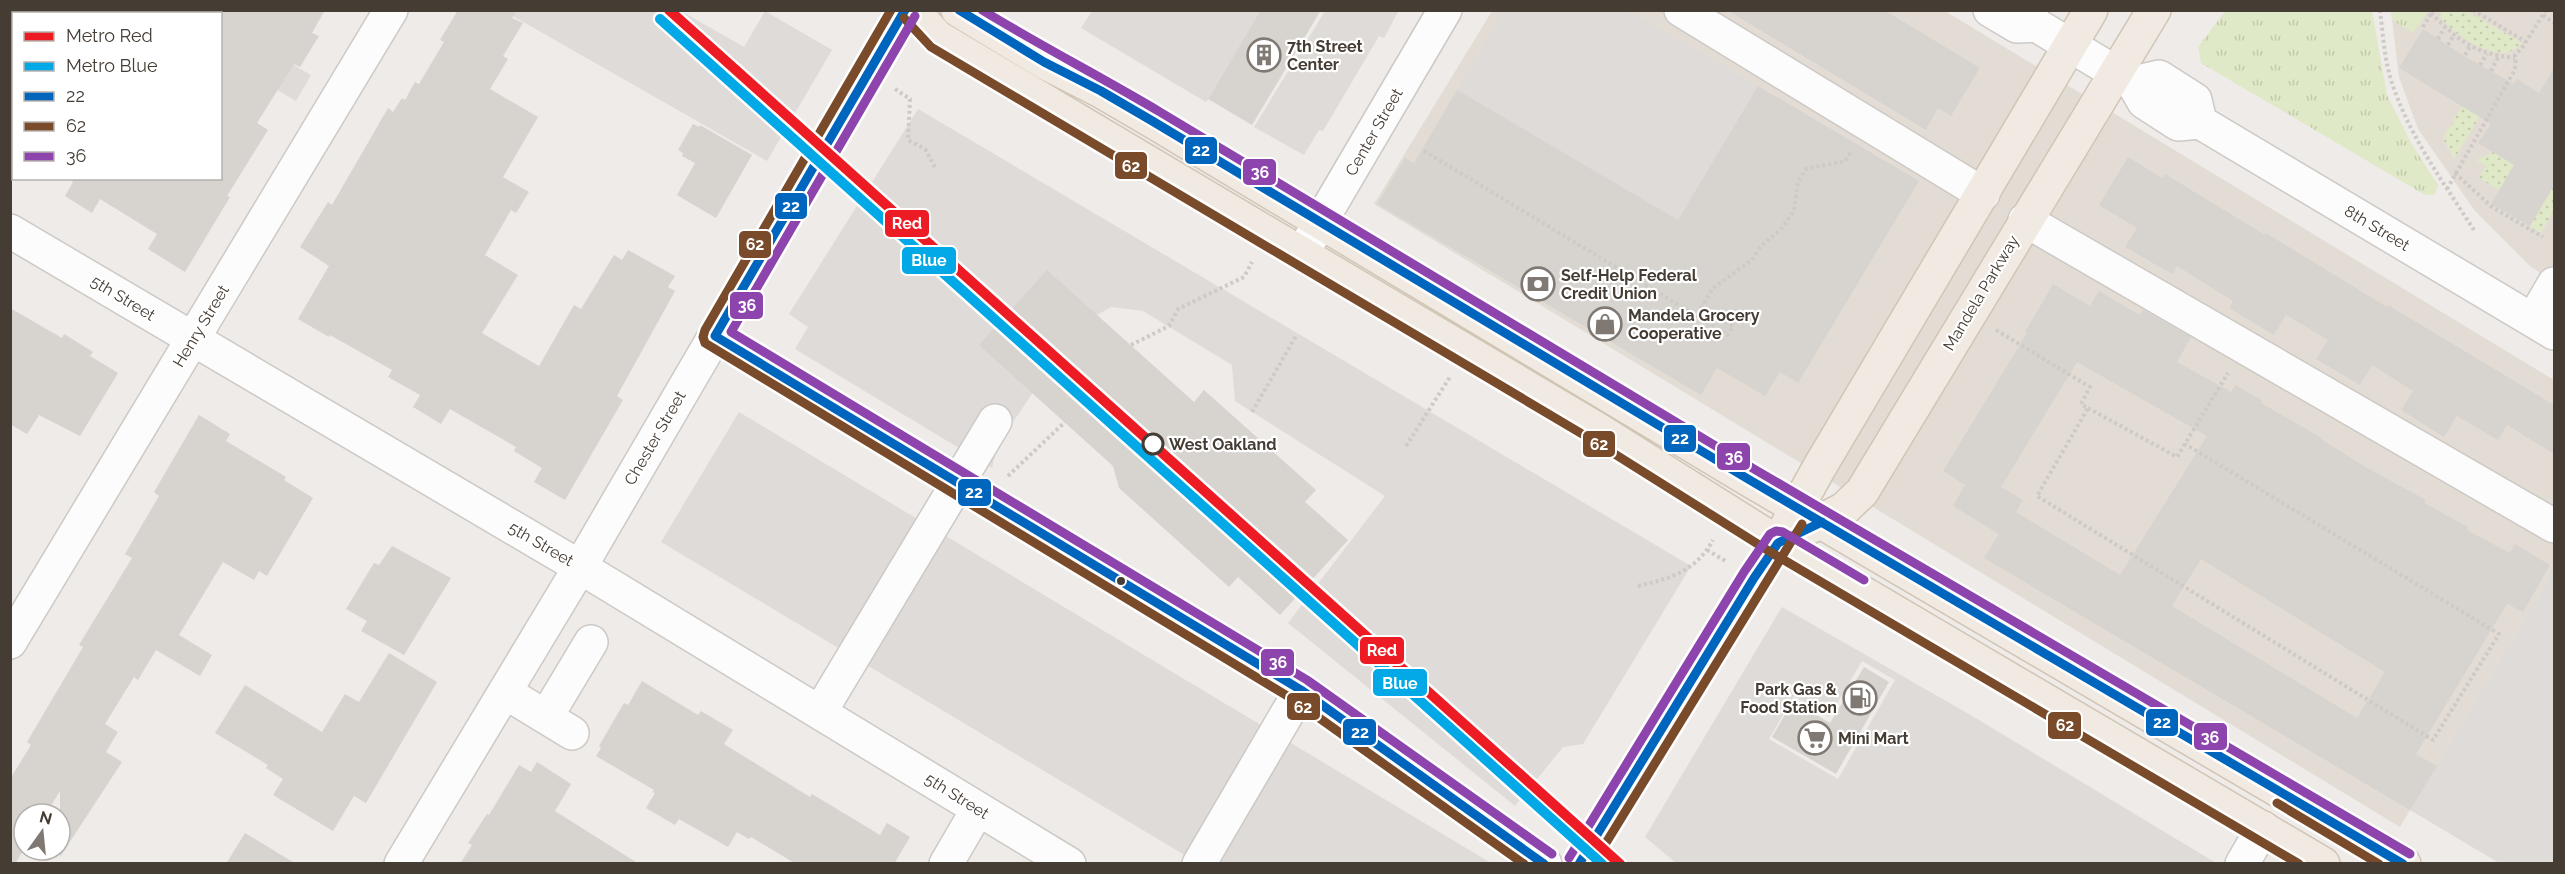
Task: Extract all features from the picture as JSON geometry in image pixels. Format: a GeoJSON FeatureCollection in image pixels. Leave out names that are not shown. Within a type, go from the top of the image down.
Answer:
{"type":"FeatureCollection","features":[{"type":"Feature","properties":{"kind":"main road"},"geometry":{"type":"LineString","coordinates":[[913,10],[937,37],[1600,432],[1778,543],[2323,864]]}},
{"type":"Feature","properties":{"kind":"main road"},"geometry":{"type":"LineString","coordinates":[[958,10],[1044,62],[1128,107],[1810,515],[2404,864]]}},
{"type":"Feature","properties":{"kind":"main road","name":"Mandela Parkway"},"geometry":{"type":"LineString","coordinates":[[1778,543],[1810,515],[1918,300],[2091,10]]}},
{"type":"Feature","properties":{"kind":"main road","name":"Mandela Parkway"},"geometry":{"type":"LineString","coordinates":[[1810,515],[1844,509],[1862,492],[2025,220],[2125,78],[2154,10]]}},
{"type":"Feature","properties":{"kind":"street","name":"Henry Street"},"geometry":{"type":"LineString","coordinates":[[10,642],[391,10]]}},
{"type":"Feature","properties":{"kind":"street","name":"Chester Street"},"geometry":{"type":"LineString","coordinates":[[401,864],[580,567],[905,10]]}},
{"type":"Feature","properties":{"kind":"street","name":"Center Street"},"geometry":{"type":"LineString","coordinates":[[1302,253],[1445,10]]}},
{"type":"Feature","properties":{"kind":"street"},"geometry":{"type":"LineString","coordinates":[[1681,10],[1983,194]]}},
{"type":"Feature","properties":{"kind":"street"},"geometry":{"type":"LineString","coordinates":[[1990,10],[2017,26],[2032,18],[2071,46],[2125,78]]}},
{"type":"Feature","properties":{"kind":"street","name":"8th Street"},"geometry":{"type":"LineString","coordinates":[[2125,78],[2159,76],[2195,100],[2200,122],[2544,327]]}},
{"type":"Feature","properties":{"kind":"street"},"geometry":{"type":"LineString","coordinates":[[2025,220],[2554,526]]}},
{"type":"Feature","properties":{"kind":"street","name":"5th Street"},"geometry":{"type":"LineString","coordinates":[[10,231],[580,567],[1068,863]]}},
{"type":"Feature","properties":{"kind":"street"},"geometry":{"type":"LineString","coordinates":[[2544,327],[2554,284]]}},
{"type":"Feature","properties":{"kind":"street"},"geometry":{"type":"LineString","coordinates":[[715,336],[1301,690],[1545,864]]}},
{"type":"Feature","properties":{"kind":"street"},"geometry":{"type":"LineString","coordinates":[[820,712],[995,421]]}},
{"type":"Feature","properties":{"kind":"street","name":"Mandela Parkway"},"geometry":{"type":"LineString","coordinates":[[1579,864],[1748,587],[1778,543]]}},
{"type":"Feature","properties":{"kind":"street"},"geometry":{"type":"LineString","coordinates":[[505,692],[559,725],[591,642]]}},
{"type":"Feature","properties":{"kind":"street"},"geometry":{"type":"LineString","coordinates":[[1198,864],[1301,690]]}},
{"type":"Feature","properties":{"kind":"street"},"geometry":{"type":"LineString","coordinates":[[945,864],[978,809]]}},
{"type":"Feature","properties":{"kind":"street"},"geometry":{"type":"LineString","coordinates":[[2242,864],[2263,828]]}},
{"type":"Feature","properties":{"kind":"path"},"geometry":{"type":"LineString","coordinates":[[2380,10],[2390,78],[2398,100],[2446,189],[2474,230]]}},
{"type":"Feature","properties":{"kind":"path"},"geometry":{"type":"LineString","coordinates":[[2473,10],[2526,42]]}},
{"type":"Feature","properties":{"kind":"path"},"geometry":{"type":"LineString","coordinates":[[2446,189],[2514,73],[2515,55],[2546,10]]}},
{"type":"Feature","properties":{"kind":"path"},"geometry":{"type":"LineString","coordinates":[[2423,27],[2432,12],[2445,27],[2470,46],[2487,54],[2515,58]]}},
{"type":"Feature","properties":{"kind":"path"},"geometry":{"type":"LineString","coordinates":[[2543,15],[2554,22]]}},
{"type":"Feature","properties":{"kind":"path"},"geometry":{"type":"LineString","coordinates":[[2438,39],[2445,27]]}},
{"type":"Feature","properties":{"kind":"path"},"geometry":{"type":"LineString","coordinates":[[2448,45],[2454,35]]}},
{"type":"Feature","properties":{"kind":"path"},"geometry":{"type":"LineString","coordinates":[[2464,55],[2470,46]]}},
{"type":"Feature","properties":{"kind":"path"},"geometry":{"type":"LineString","coordinates":[[2480,65],[2487,54]]}},
{"type":"Feature","properties":{"kind":"path"},"geometry":{"type":"LineString","coordinates":[[2491,71],[2499,56]]}},
{"type":"Feature","properties":{"kind":"path"},"geometry":{"type":"LineString","coordinates":[[869,74],[910,99],[908,140],[925,149],[936,169]]}},
{"type":"Feature","properties":{"kind":"path"},"geometry":{"type":"LineString","coordinates":[[1424,151],[1728,335],[1733,326],[1701,308],[1713,288],[1752,260],[1761,246],[1782,228],[1794,211],[1798,182],[1806,169],[1845,161],[1857,142]]}},
{"type":"Feature","properties":{"kind":"path"},"geometry":{"type":"LineString","coordinates":[[2455,173],[2492,207],[2542,237]]}},
{"type":"Feature","properties":{"kind":"path"},"geometry":{"type":"LineString","coordinates":[[1131,345],[1169,326],[1178,309],[1244,277],[1270,234]]}},
{"type":"Feature","properties":{"kind":"path"},"geometry":{"type":"LineString","coordinates":[[1969,314],[2090,387],[2081,404],[2177,457],[2244,346]]}},
{"type":"Feature","properties":{"kind":"path"},"geometry":{"type":"LineString","coordinates":[[1252,412],[1296,336]]}},
{"type":"Feature","properties":{"kind":"path"},"geometry":{"type":"LineString","coordinates":[[1406,446],[1467,352]]}},
{"type":"Feature","properties":{"kind":"path"},"geometry":{"type":"LineString","coordinates":[[2088,408],[2037,496],[2433,740],[2499,633],[2185,444]]}},
{"type":"Feature","properties":{"kind":"path"},"geometry":{"type":"LineString","coordinates":[[1001,483],[1065,422]]}},
{"type":"Feature","properties":{"kind":"path"},"geometry":{"type":"LineString","coordinates":[[1638,586],[1685,572],[1707,550]]}},
{"type":"Feature","properties":{"kind":"shaded area"},"geometry":{"type":"Polygon","coordinates":[[[1396,10],[1398,12],[1384,38],[1379,36],[1323,131],[1319,130],[1304,155],[1254,127],[1325,11],[1396,10]]]}},
{"type":"Feature","properties":{"kind":"shaded area"},"geometry":{"type":"Polygon","coordinates":[[[1504,10],[1630,11],[1758,86],[1678,220],[1457,90],[1504,10]]]}},
{"type":"Feature","properties":{"kind":"shaded area"},"geometry":{"type":"Polygon","coordinates":[[[504,11],[681,11],[744,47],[765,11],[832,50],[767,161],[504,11]]]}},
{"type":"Feature","properties":{"kind":"shaded area"},"geometry":{"type":"Polygon","coordinates":[[[1092,11],[1261,11],[1206,102],[1081,28],[1092,11]]]}},
{"type":"Feature","properties":{"kind":"shaded area"},"geometry":{"type":"Polygon","coordinates":[[[1492,11],[1945,11],[2554,380],[2554,570],[2400,827],[1374,204],[1492,11]]]}},
{"type":"Feature","properties":{"kind":"shaded area"},"geometry":{"type":"Polygon","coordinates":[[[2391,11],[2554,11],[2554,281],[2531,267],[2475,211],[2418,129],[2399,77],[2391,11]]]}},
{"type":"Feature","properties":{"kind":"shaded area"},"geometry":{"type":"Polygon","coordinates":[[[222,24],[311,75],[296,101],[222,58],[222,24]]]}},
{"type":"Feature","properties":{"kind":"shaded area"},"geometry":{"type":"Polygon","coordinates":[[[918,109],[1691,566],[1583,744],[1563,747],[1515,806],[1288,623],[1385,496],[1235,401],[1232,365],[1143,311],[1111,307],[1078,326],[998,444],[992,468],[795,349],[808,327],[789,314],[918,109]]]}},
{"type":"Feature","properties":{"kind":"shaded area"},"geometry":{"type":"Polygon","coordinates":[[[739,412],[1491,863],[1198,863],[661,542],[739,412]]]}},
{"type":"Feature","properties":{"kind":"shaded area"},"geometry":{"type":"Polygon","coordinates":[[[2554,570],[2554,863],[2499,863],[2410,810],[2554,570]]]}},
{"type":"Feature","properties":{"kind":"shaded area"},"geometry":{"type":"Polygon","coordinates":[[[1782,607],[1974,717],[2216,863],[1676,863],[1645,837],[1782,607]],[[1862,661],[1829,717],[1794,696],[1769,739],[1838,779],[1895,680],[1862,661]]]}},
{"type":"Feature","properties":{"kind":"green space"},"geometry":{"type":"Polygon","coordinates":[[[2226,10],[2372,11],[2387,95],[2411,143],[2438,185],[2435,194],[2425,195],[2201,63],[2198,47],[2226,10]]]}},
{"type":"Feature","properties":{"kind":"green space"},"geometry":{"type":"Polygon","coordinates":[[[2391,10],[2428,11],[2413,33],[2392,20],[2391,10]]]}},
{"type":"Feature","properties":{"kind":"green space"},"geometry":{"type":"Polygon","coordinates":[[[2438,10],[2467,11],[2522,43],[2504,53],[2484,49],[2454,31],[2446,24],[2438,10]]]}},
{"type":"Feature","properties":{"kind":"green space"},"geometry":{"type":"Polygon","coordinates":[[[2462,106],[2480,116],[2454,159],[2443,138],[2462,106]]]}},
{"type":"Feature","properties":{"kind":"green space"},"geometry":{"type":"Polygon","coordinates":[[[2494,152],[2515,163],[2499,190],[2479,178],[2486,166],[2476,160],[2494,152]]]}},
{"type":"Feature","properties":{"kind":"green space"},"geometry":{"type":"Polygon","coordinates":[[[2554,185],[2554,210],[2541,233],[2530,227],[2554,185]]]}},
{"type":"Feature","properties":{"kind":"building"},"geometry":{"type":"Polygon","coordinates":[[[220,10],[325,10],[312,33],[319,36],[300,67],[294,64],[257,123],[268,130],[227,196],[230,197],[185,272],[148,249],[157,234],[100,199],[92,213],[65,196],[73,182],[70,180],[222,180],[222,12],[220,10]]]}},
{"type":"Feature","properties":{"kind":"building"},"geometry":{"type":"Polygon","coordinates":[[[458,10],[517,10],[512,18],[523,23],[503,56],[508,59],[490,89],[538,117],[503,177],[529,192],[516,213],[511,210],[485,255],[518,275],[482,333],[539,366],[574,305],[581,309],[614,255],[622,260],[628,250],[675,276],[668,287],[675,291],[617,396],[623,400],[565,500],[534,482],[542,468],[514,451],[516,447],[450,409],[441,424],[413,407],[420,395],[388,377],[392,370],[298,319],[329,266],[300,247],[328,202],[332,205],[388,108],[393,112],[402,98],[405,100],[415,82],[419,84],[444,42],[440,40],[458,10]]]}},
{"type":"Feature","properties":{"kind":"building","name":"7th Street Center"},"geometry":{"type":"Polygon","coordinates":[[[1261,10],[1321,10],[1252,125],[1208,99],[1261,10]]]}},
{"type":"Feature","properties":{"kind":"building"},"geometry":{"type":"Polygon","coordinates":[[[1727,10],[1884,10],[1980,68],[1951,116],[1938,108],[1926,130],[1727,10]]]}},
{"type":"Feature","properties":{"kind":"building"},"geometry":{"type":"Polygon","coordinates":[[[2423,29],[2464,56],[2514,84],[2517,79],[2539,93],[2554,68],[2554,185],[2530,226],[2491,204],[2514,165],[2478,143],[2491,124],[2399,68],[2423,29]]]}},
{"type":"Feature","properties":{"kind":"building"},"geometry":{"type":"Polygon","coordinates":[[[1758,86],[1919,181],[1798,383],[1780,372],[1765,396],[1717,368],[1701,395],[1377,204],[1405,158],[1414,163],[1457,90],[1678,220],[1758,86]]]}},
{"type":"Feature","properties":{"kind":"building"},"geometry":{"type":"Polygon","coordinates":[[[693,124],[699,127],[700,125],[752,155],[716,218],[677,195],[695,163],[682,156],[683,153],[678,150],[693,124]]]}},
{"type":"Feature","properties":{"kind":"building"},"geometry":{"type":"Polygon","coordinates":[[[2128,157],[2162,178],[2165,174],[2554,405],[2554,454],[2507,425],[2498,440],[2457,416],[2444,437],[2401,410],[2413,391],[2372,365],[2360,385],[2316,359],[2328,340],[2286,315],[2274,335],[2229,308],[2233,301],[2177,266],[2172,274],[2125,247],[2137,228],[2099,205],[2128,157]]]}},
{"type":"Feature","properties":{"kind":"building"},"geometry":{"type":"Polygon","coordinates":[[[1047,270],[1194,402],[1204,390],[1316,490],[1305,502],[1348,540],[1280,615],[1238,577],[1229,587],[1119,488],[1113,466],[979,345],[1047,270]]]}},
{"type":"Feature","properties":{"kind":"building"},"geometry":{"type":"Polygon","coordinates":[[[2053,284],[2090,306],[2099,291],[2140,315],[2143,310],[2191,337],[2177,362],[2231,392],[2235,385],[2262,400],[2261,403],[2322,438],[2367,468],[2426,500],[2424,503],[2468,527],[2467,530],[2510,553],[2515,544],[2550,565],[2523,612],[2507,604],[2416,754],[2437,766],[2410,810],[1984,558],[1999,534],[1953,506],[1965,485],[1943,471],[2027,333],[2025,332],[2053,284]],[[2077,362],[2001,487],[2023,500],[2016,512],[2120,575],[2207,436],[2077,362]],[[2201,559],[2172,606],[2357,718],[2385,672],[2201,559]]]}},
{"type":"Feature","properties":{"kind":"building"},"geometry":{"type":"Polygon","coordinates":[[[10,308],[62,338],[64,334],[93,352],[90,356],[118,373],[80,436],[39,415],[27,434],[10,424],[10,308]]]}},
{"type":"Feature","properties":{"kind":"building"},"geometry":{"type":"Polygon","coordinates":[[[199,415],[230,434],[226,441],[286,477],[284,480],[313,498],[267,576],[259,571],[254,580],[223,562],[179,635],[212,655],[200,676],[156,650],[138,680],[134,677],[105,724],[118,732],[106,752],[122,762],[72,839],[72,802],[60,802],[60,791],[53,802],[12,802],[12,862],[16,862],[10,864],[10,779],[31,745],[27,742],[83,647],[79,645],[132,558],[125,554],[159,496],[154,492],[199,415]]]}},
{"type":"Feature","properties":{"kind":"building"},"geometry":{"type":"Polygon","coordinates":[[[392,546],[451,578],[404,655],[361,631],[367,621],[346,609],[374,563],[379,565],[392,546]]]}},
{"type":"Feature","properties":{"kind":"building"},"geometry":{"type":"Polygon","coordinates":[[[389,653],[437,682],[366,803],[354,796],[333,831],[273,795],[283,779],[266,768],[268,765],[215,733],[245,685],[322,732],[345,694],[359,702],[389,653]]]}},
{"type":"Feature","properties":{"kind":"building","name":"Mini Mart"},"geometry":{"type":"Polygon","coordinates":[[[1864,667],[1889,682],[1836,774],[1772,737],[1793,701],[1830,723],[1864,667]]]}},
{"type":"Feature","properties":{"kind":"building"},"geometry":{"type":"Polygon","coordinates":[[[642,681],[698,715],[701,711],[733,730],[724,744],[810,797],[812,794],[880,835],[887,823],[910,837],[894,864],[796,864],[751,837],[749,839],[737,832],[728,847],[679,819],[675,825],[646,808],[655,793],[652,792],[654,790],[596,756],[601,748],[599,746],[624,703],[628,705],[642,681]]]}},
{"type":"Feature","properties":{"kind":"building"},"geometry":{"type":"Polygon","coordinates":[[[537,762],[571,784],[555,811],[639,864],[460,864],[472,845],[468,843],[487,814],[489,815],[519,765],[531,772],[537,762]]]}},
{"type":"Feature","properties":{"kind":"building"},"geometry":{"type":"Polygon","coordinates":[[[245,833],[255,839],[296,864],[226,864],[245,833]]]}},
{"type":"Feature","properties":{"kind":"metro line","name":"Red"},"geometry":{"type":"LineString","coordinates":[[669,10],[1620,864]]}},
{"type":"Feature","properties":{"kind":"metro line","name":"Blue"},"geometry":{"type":"LineString","coordinates":[[660,19],[1602,864]]}},
{"type":"Feature","properties":{"kind":"transit line","name":"62"},"geometry":{"type":"LineString","coordinates":[[891,10],[705,330],[703,337],[705,343],[1294,700],[1524,864]]}},
{"type":"Feature","properties":{"kind":"transit line","name":"22"},"geometry":{"type":"LineString","coordinates":[[905,10],[715,336],[1301,690],[1544,864]]}},
{"type":"Feature","properties":{"kind":"transit line","name":"22"},"geometry":{"type":"LineString","coordinates":[[959,10],[1044,62],[1101,91],[1154,122],[1748,479],[2403,864]]}},
{"type":"Feature","properties":{"kind":"transit line","name":"36"},"geometry":{"type":"LineString","coordinates":[[982,10],[1160,112],[1754,469],[2410,854]]}},
{"type":"Feature","properties":{"kind":"transit line","name":"36"},"geometry":{"type":"LineString","coordinates":[[915,16],[731,332],[1307,680],[1552,854]]}},
{"type":"Feature","properties":{"kind":"transit line","name":"62"},"geometry":{"type":"LineString","coordinates":[[904,18],[931,47],[1594,441],[1772,553],[2299,864]]}},
{"type":"Feature","properties":{"kind":"transit line","name":"22"},"geometry":{"type":"LineString","coordinates":[[1579,864],[1754,578],[1778,543],[1822,522]]}},
{"type":"Feature","properties":{"kind":"transit line","name":"62"},"geometry":{"type":"LineString","coordinates":[[1593,864],[1802,524]]}},
{"type":"Feature","properties":{"kind":"transit line","name":"36"},"geometry":{"type":"LineString","coordinates":[[1569,858],[1744,572],[1770,534],[1776,531],[1783,532],[1864,580]]}},
{"type":"Feature","properties":{"kind":"transit line","name":"62"},"geometry":{"type":"LineString","coordinates":[[2277,803],[2379,864]]}},
{"type":"Feature","properties":{"kind":"place","name":"7th Street Center"},"geometry":{"type":"Point","coordinates":[1264,55]}},
{"type":"Feature","properties":{"kind":"place","name":"Self-Help Federal Credit Union"},"geometry":{"type":"Point","coordinates":[1538,284]}},
{"type":"Feature","properties":{"kind":"place","name":"Mandela Grocery Cooperative"},"geometry":{"type":"Point","coordinates":[1605,324]}},
{"type":"Feature","properties":{"kind":"place","name":"West Oakland"},"geometry":{"type":"Point","coordinates":[1153,444]}},
{"type":"Feature","properties":{"kind":"place","name":"Park Gas & Food Station"},"geometry":{"type":"Point","coordinates":[1860,698]}},
{"type":"Feature","properties":{"kind":"place","name":"Mini Mart"},"geometry":{"type":"Point","coordinates":[1815,738]}}]}
